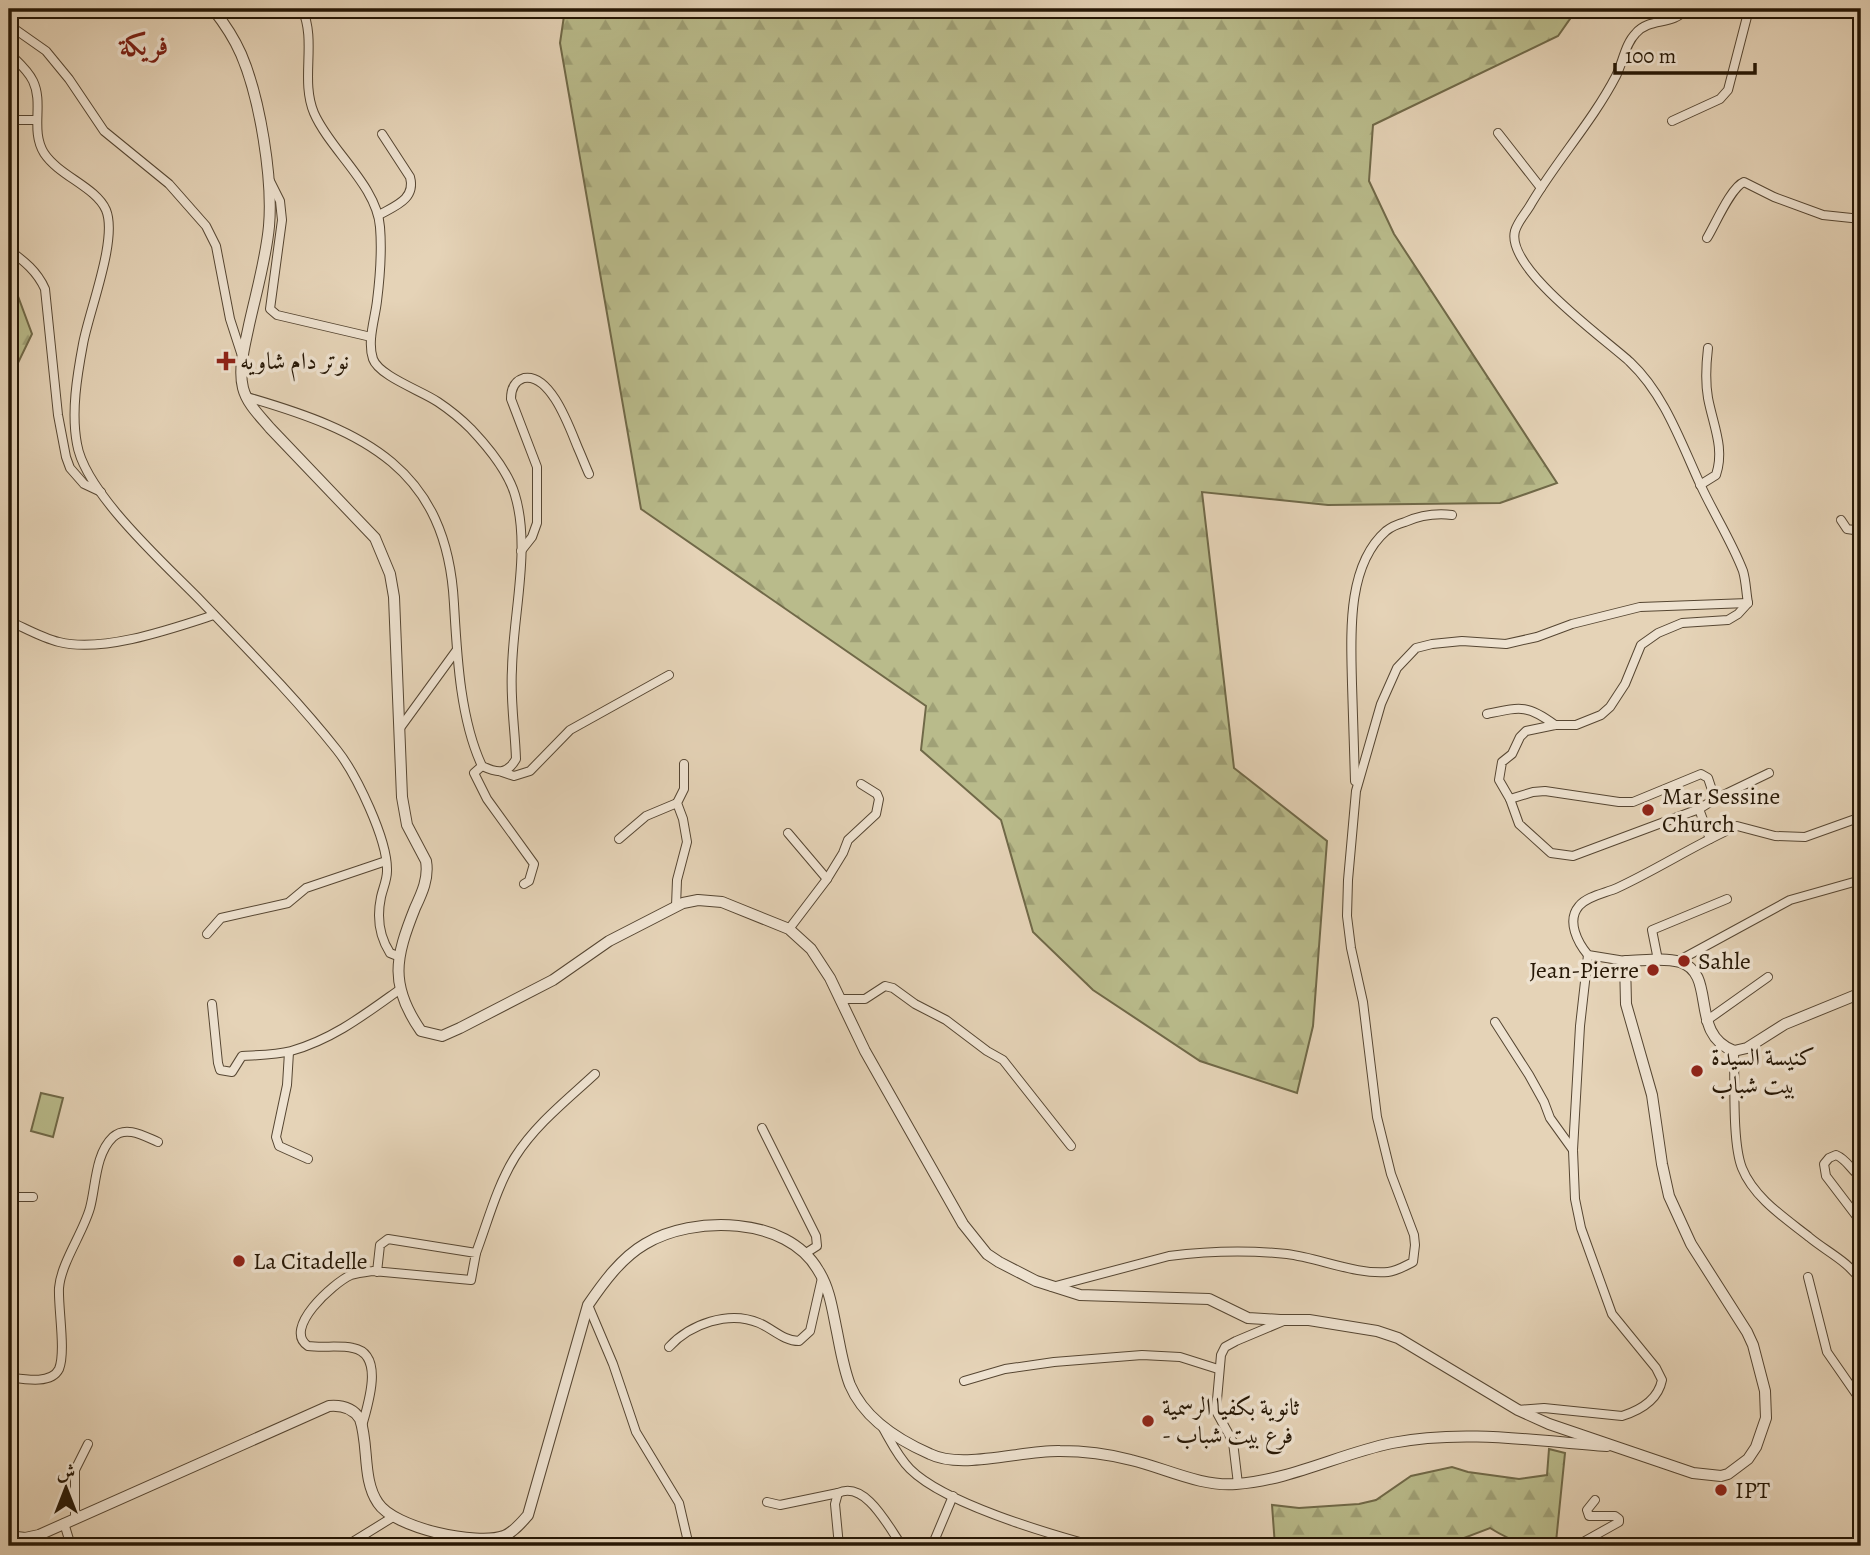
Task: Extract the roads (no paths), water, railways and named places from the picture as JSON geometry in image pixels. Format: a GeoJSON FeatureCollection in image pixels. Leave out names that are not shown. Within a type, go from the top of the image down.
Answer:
{"type":"FeatureCollection","features":[{"type":"Feature","properties":{"kind":"street"},"geometry":{"type":"LineString","coordinates":[[213,9],[233,38],[245,64],[258,116],[268,178],[269,226],[243,357],[243,387],[247,397],[270,428],[364,524],[383,551],[394,597],[404,815],[427,868],[425,885],[410,920],[397,972],[399,990],[408,1012],[421,1031],[442,1036],[460,1028],[553,980],[609,941],[676,906],[698,901],[722,902],[789,929],[811,949],[963,1224],[986,1254],[999,1262],[1052,1287],[1080,1295],[1209,1299],[1248,1318],[1309,1320],[1377,1331],[1398,1338],[1518,1410],[1549,1424],[1693,1473],[1708,1476],[1728,1474],[1748,1459],[1756,1447],[1766,1419],[1767,1404],[1753,1345],[1737,1314],[1691,1244],[1670,1196],[1662,1164],[1652,1095],[1626,1003],[1625,961]]}},
{"type":"Feature","properties":{"kind":"street"},"geometry":{"type":"LineString","coordinates":[[302,9],[309,29],[310,98],[313,110],[379,215],[380,257],[371,337],[376,365],[459,417],[494,456],[515,495],[522,551],[511,673],[516,759],[511,768],[502,772]]}},
{"type":"Feature","properties":{"kind":"street"},"geometry":{"type":"LineString","coordinates":[[1686,9],[1676,19],[1647,23],[1631,38],[1618,73],[1601,103],[1541,188],[1515,232],[1514,241],[1524,263],[1580,322],[1650,383],[1743,573],[1748,603]]}},
{"type":"Feature","properties":{"kind":"street"},"geometry":{"type":"LineString","coordinates":[[1672,121],[1720,99],[1728,90],[1749,9]]}},
{"type":"Feature","properties":{"kind":"street"},"geometry":{"type":"LineString","coordinates":[[9,25],[46,51],[69,79],[104,131],[169,184],[206,226],[216,246],[230,319],[243,357]]}},
{"type":"Feature","properties":{"kind":"street"},"geometry":{"type":"LineString","coordinates":[[9,53],[32,79],[38,101],[38,136],[45,154],[84,189],[97,196],[110,223],[106,253],[82,345],[74,426],[78,449],[89,473],[111,506],[264,667],[348,765],[370,810],[386,861],[386,880],[380,898],[380,932],[390,953],[400,957]]}},
{"type":"Feature","properties":{"kind":"street"},"geometry":{"type":"LineString","coordinates":[[9,120],[36,120]]}},
{"type":"Feature","properties":{"kind":"street"},"geometry":{"type":"LineString","coordinates":[[1498,133],[1541,188]]}},
{"type":"Feature","properties":{"kind":"street"},"geometry":{"type":"LineString","coordinates":[[379,215],[405,200],[412,184],[382,134]]}},
{"type":"Feature","properties":{"kind":"street"},"geometry":{"type":"LineString","coordinates":[[268,178],[282,208],[270,309],[277,315],[371,337]]}},
{"type":"Feature","properties":{"kind":"street"},"geometry":{"type":"LineString","coordinates":[[1707,238],[1734,191],[1744,182],[1774,197],[1823,215],[1861,219]]}},
{"type":"Feature","properties":{"kind":"street"},"geometry":{"type":"LineString","coordinates":[[9,250],[39,276],[44,289],[57,407],[70,468],[84,484],[102,492]]}},
{"type":"Feature","properties":{"kind":"street"},"geometry":{"type":"LineString","coordinates":[[1700,485],[1716,475],[1720,456],[1706,376],[1708,348]]}},
{"type":"Feature","properties":{"kind":"street"},"geometry":{"type":"LineString","coordinates":[[522,551],[532,537],[537,523],[537,467],[511,399],[511,390],[515,383],[529,378],[540,381],[555,398],[589,474]]}},
{"type":"Feature","properties":{"kind":"street"},"geometry":{"type":"LineString","coordinates":[[247,397],[318,420],[363,441],[392,461],[410,478],[445,539],[451,564],[456,651],[474,749],[482,766],[494,772],[514,776],[530,771],[570,730],[668,676]]}},
{"type":"Feature","properties":{"kind":"street"},"geometry":{"type":"LineString","coordinates":[[1857,489],[1861,499]]}},
{"type":"Feature","properties":{"kind":"street"},"geometry":{"type":"LineString","coordinates":[[1052,1287],[1169,1256],[1228,1251],[1289,1255],[1387,1273],[1412,1262],[1415,1245],[1413,1235],[1391,1174],[1377,1117],[1363,1002],[1347,916],[1356,791],[1351,635],[1355,594],[1361,570],[1375,543],[1387,529],[1412,519],[1434,513],[1452,515]]}},
{"type":"Feature","properties":{"kind":"street"},"geometry":{"type":"LineString","coordinates":[[1841,520],[1847,529],[1861,531]]}},
{"type":"Feature","properties":{"kind":"street"},"geometry":{"type":"LineString","coordinates":[[1748,603],[1728,620],[1682,623],[1658,633],[1640,645],[1625,684],[1601,716],[1576,725],[1555,725],[1526,731],[1512,754],[1502,762],[1499,780],[1510,799],[1519,824],[1546,849],[1560,856],[1573,856],[1699,809],[1769,773]]}},
{"type":"Feature","properties":{"kind":"street"},"geometry":{"type":"LineString","coordinates":[[1356,791],[1381,704],[1397,668],[1416,648],[1462,641],[1506,644],[1640,607],[1748,603]]}},
{"type":"Feature","properties":{"kind":"street"},"geometry":{"type":"LineString","coordinates":[[9,621],[57,642],[81,646],[116,641],[214,615]]}},
{"type":"Feature","properties":{"kind":"street"},"geometry":{"type":"LineString","coordinates":[[400,728],[456,651]]}},
{"type":"Feature","properties":{"kind":"street"},"geometry":{"type":"LineString","coordinates":[[1487,714],[1509,709],[1534,709],[1555,725]]}},
{"type":"Feature","properties":{"kind":"street"},"geometry":{"type":"LineString","coordinates":[[619,839],[646,816],[677,803],[684,789],[684,764]]}},
{"type":"Feature","properties":{"kind":"street"},"geometry":{"type":"LineString","coordinates":[[482,766],[474,773],[487,799],[534,864],[529,881],[524,884]]}},
{"type":"Feature","properties":{"kind":"street"},"geometry":{"type":"LineString","coordinates":[[1510,799],[1545,791],[1633,802],[1701,774],[1708,778],[1715,799]]}},
{"type":"Feature","properties":{"kind":"street"},"geometry":{"type":"LineString","coordinates":[[789,929],[827,879],[848,840],[876,814],[879,799],[877,794],[861,784]]}},
{"type":"Feature","properties":{"kind":"street"},"geometry":{"type":"LineString","coordinates":[[676,906],[677,880],[687,842],[677,803]]}},
{"type":"Feature","properties":{"kind":"street"},"geometry":{"type":"LineString","coordinates":[[1699,809],[1710,839]]}},
{"type":"Feature","properties":{"kind":"street"},"geometry":{"type":"LineString","coordinates":[[1518,1410],[1544,1408],[1622,1416],[1645,1406],[1655,1398],[1661,1387],[1661,1376],[1612,1314],[1581,1228],[1575,1199],[1573,1150],[1580,1026],[1588,955],[1577,939],[1574,926],[1578,906],[1737,826],[1775,836],[1810,836],[1861,817]]}},
{"type":"Feature","properties":{"kind":"street"},"geometry":{"type":"LineString","coordinates":[[788,833],[827,879]]}},
{"type":"Feature","properties":{"kind":"street"},"geometry":{"type":"LineString","coordinates":[[207,934],[221,918],[288,903],[306,888],[386,861]]}},
{"type":"Feature","properties":{"kind":"street"},"geometry":{"type":"LineString","coordinates":[[1678,961],[1790,900],[1861,880]]}},
{"type":"Feature","properties":{"kind":"street"},"geometry":{"type":"LineString","coordinates":[[1658,960],[1652,930],[1727,899]]}},
{"type":"Feature","properties":{"kind":"street"},"geometry":{"type":"LineString","coordinates":[[1588,955],[1625,961],[1678,961],[1691,968],[1697,974],[1706,1021],[1717,1042],[1734,1051],[1747,1048],[1785,1024],[1861,993]]}},
{"type":"Feature","properties":{"kind":"street"},"geometry":{"type":"LineString","coordinates":[[1706,1021],[1768,977]]}},
{"type":"Feature","properties":{"kind":"street"},"geometry":{"type":"LineString","coordinates":[[841,999],[861,1000],[882,987],[893,988],[915,1004],[946,1020],[1011,1068],[1071,1146]]}},
{"type":"Feature","properties":{"kind":"street"},"geometry":{"type":"LineString","coordinates":[[212,1004],[220,1070],[232,1072],[242,1056],[289,1052],[328,1038],[399,990]]}},
{"type":"Feature","properties":{"kind":"street"},"geometry":{"type":"LineString","coordinates":[[1495,1022],[1529,1075],[1550,1118],[1573,1150]]}},
{"type":"Feature","properties":{"kind":"street"},"geometry":{"type":"LineString","coordinates":[[1734,1051],[1738,1150],[1742,1168],[1765,1201],[1840,1258],[1861,1281]]}},
{"type":"Feature","properties":{"kind":"street"},"geometry":{"type":"LineString","coordinates":[[289,1052],[287,1085],[276,1137],[279,1146],[308,1159]]}},
{"type":"Feature","properties":{"kind":"street"},"geometry":{"type":"LineString","coordinates":[[362,1426],[373,1368],[368,1354],[354,1348],[308,1346],[303,1343],[299,1332],[314,1305],[338,1283],[360,1273],[471,1280],[476,1253],[503,1180],[516,1156],[541,1122],[595,1074]]}},
{"type":"Feature","properties":{"kind":"street"},"geometry":{"type":"LineString","coordinates":[[762,1128],[816,1236],[817,1246],[806,1253]]}},
{"type":"Feature","properties":{"kind":"street"},"geometry":{"type":"LineString","coordinates":[[9,1377],[47,1378],[54,1375],[59,1368],[60,1279],[90,1209],[106,1146],[114,1136],[127,1131],[158,1142]]}},
{"type":"Feature","properties":{"kind":"street"},"geometry":{"type":"LineString","coordinates":[[1861,1177],[1836,1155],[1824,1164],[1826,1176],[1861,1222]]}},
{"type":"Feature","properties":{"kind":"street"},"geometry":{"type":"LineString","coordinates":[[9,1197],[33,1197]]}},
{"type":"Feature","properties":{"kind":"street"},"geometry":{"type":"LineString","coordinates":[[9,1536],[25,1538],[39,1535],[329,1406],[337,1406],[356,1413],[362,1426],[371,1486],[376,1501],[393,1517],[475,1539],[504,1536],[517,1527],[528,1514],[588,1305],[602,1284],[632,1253],[644,1244],[669,1233],[706,1227],[751,1227],[784,1237],[806,1253],[830,1297],[851,1387],[910,1469],[932,1486],[953,1496],[1055,1535],[1094,1546]]}},
{"type":"Feature","properties":{"kind":"street"},"geometry":{"type":"LineString","coordinates":[[377,1272],[380,1245],[388,1239],[476,1253]]}},
{"type":"Feature","properties":{"kind":"street"},"geometry":{"type":"LineString","coordinates":[[1808,1277],[1827,1352],[1861,1401]]}},
{"type":"Feature","properties":{"kind":"street"},"geometry":{"type":"LineString","coordinates":[[669,1347],[695,1326],[732,1319],[758,1322],[793,1341],[803,1339],[812,1325],[822,1278]]}},
{"type":"Feature","properties":{"kind":"street"},"geometry":{"type":"LineString","coordinates":[[588,1305],[599,1326],[636,1432],[679,1503],[688,1546]]}},
{"type":"Feature","properties":{"kind":"street"},"geometry":{"type":"LineString","coordinates":[[1238,1484],[1233,1442],[1216,1411],[1221,1355],[1225,1347],[1288,1319]]}},
{"type":"Feature","properties":{"kind":"street"},"geometry":{"type":"LineString","coordinates":[[964,1381],[1005,1369],[1142,1355],[1180,1357],[1218,1369]]}},
{"type":"Feature","properties":{"kind":"street"},"geometry":{"type":"LineString","coordinates":[[883,1428],[930,1455],[948,1460],[971,1461],[1020,1453],[1075,1451],[1130,1459],[1193,1479],[1238,1484],[1293,1474],[1392,1443],[1444,1436],[1489,1436],[1622,1448]]}},
{"type":"Feature","properties":{"kind":"street"},"geometry":{"type":"LineString","coordinates":[[75,1517],[75,1470],[88,1444]]}},
{"type":"Feature","properties":{"kind":"street"},"geometry":{"type":"LineString","coordinates":[[767,1502],[780,1505],[850,1491],[869,1500],[902,1546]]}},
{"type":"Feature","properties":{"kind":"street"},"geometry":{"type":"LineString","coordinates":[[838,1493],[835,1504],[839,1546]]}},
{"type":"Feature","properties":{"kind":"street"},"geometry":{"type":"LineString","coordinates":[[932,1546],[953,1496]]}},
{"type":"Feature","properties":{"kind":"street"},"geometry":{"type":"LineString","coordinates":[[1576,1546],[1619,1522],[1615,1516],[1589,1516],[1588,1508],[1595,1500]]}},
{"type":"Feature","properties":{"kind":"street"},"geometry":{"type":"LineString","coordinates":[[346,1546],[393,1517]]}},
{"type":"Feature","properties":{"kind":"street"},"geometry":{"type":"LineString","coordinates":[[64,1523],[71,1546]]}},
{"type":"Feature","properties":{"kind":"street"},"geometry":{"type":"LineString","coordinates":[[1589,1546],[1603,1542],[1637,1546]]}},
{"type":"Feature","properties":{"kind":"place","name":"نوتر دام شاويه"},"geometry":{"type":"Point","coordinates":[226,361]}},
{"type":"Feature","properties":{"kind":"place","name":"Mar Sessine Church"},"geometry":{"type":"Point","coordinates":[1648,810]}},
{"type":"Feature","properties":{"kind":"place","name":"Sahle"},"geometry":{"type":"Point","coordinates":[1684,961]}},
{"type":"Feature","properties":{"kind":"place","name":"Jean-Pierre"},"geometry":{"type":"Point","coordinates":[1653,970]}},
{"type":"Feature","properties":{"kind":"place","name":"كنيسة السيدة بيت شباب"},"geometry":{"type":"Point","coordinates":[1697,1071]}},
{"type":"Feature","properties":{"kind":"place","name":"La Citadelle"},"geometry":{"type":"Point","coordinates":[239,1261]}},
{"type":"Feature","properties":{"kind":"place","name":"ثانوية بكفيا الرسمية - فرع بيت شباب"},"geometry":{"type":"Point","coordinates":[1148,1421]}},
{"type":"Feature","properties":{"kind":"place","name":"IPT"},"geometry":{"type":"Point","coordinates":[1721,1490]}},
{"type":"Feature","properties":{"kind":"district","name":"فريكة"},"geometry":{"type":"Point","coordinates":[144,45]}}]}
